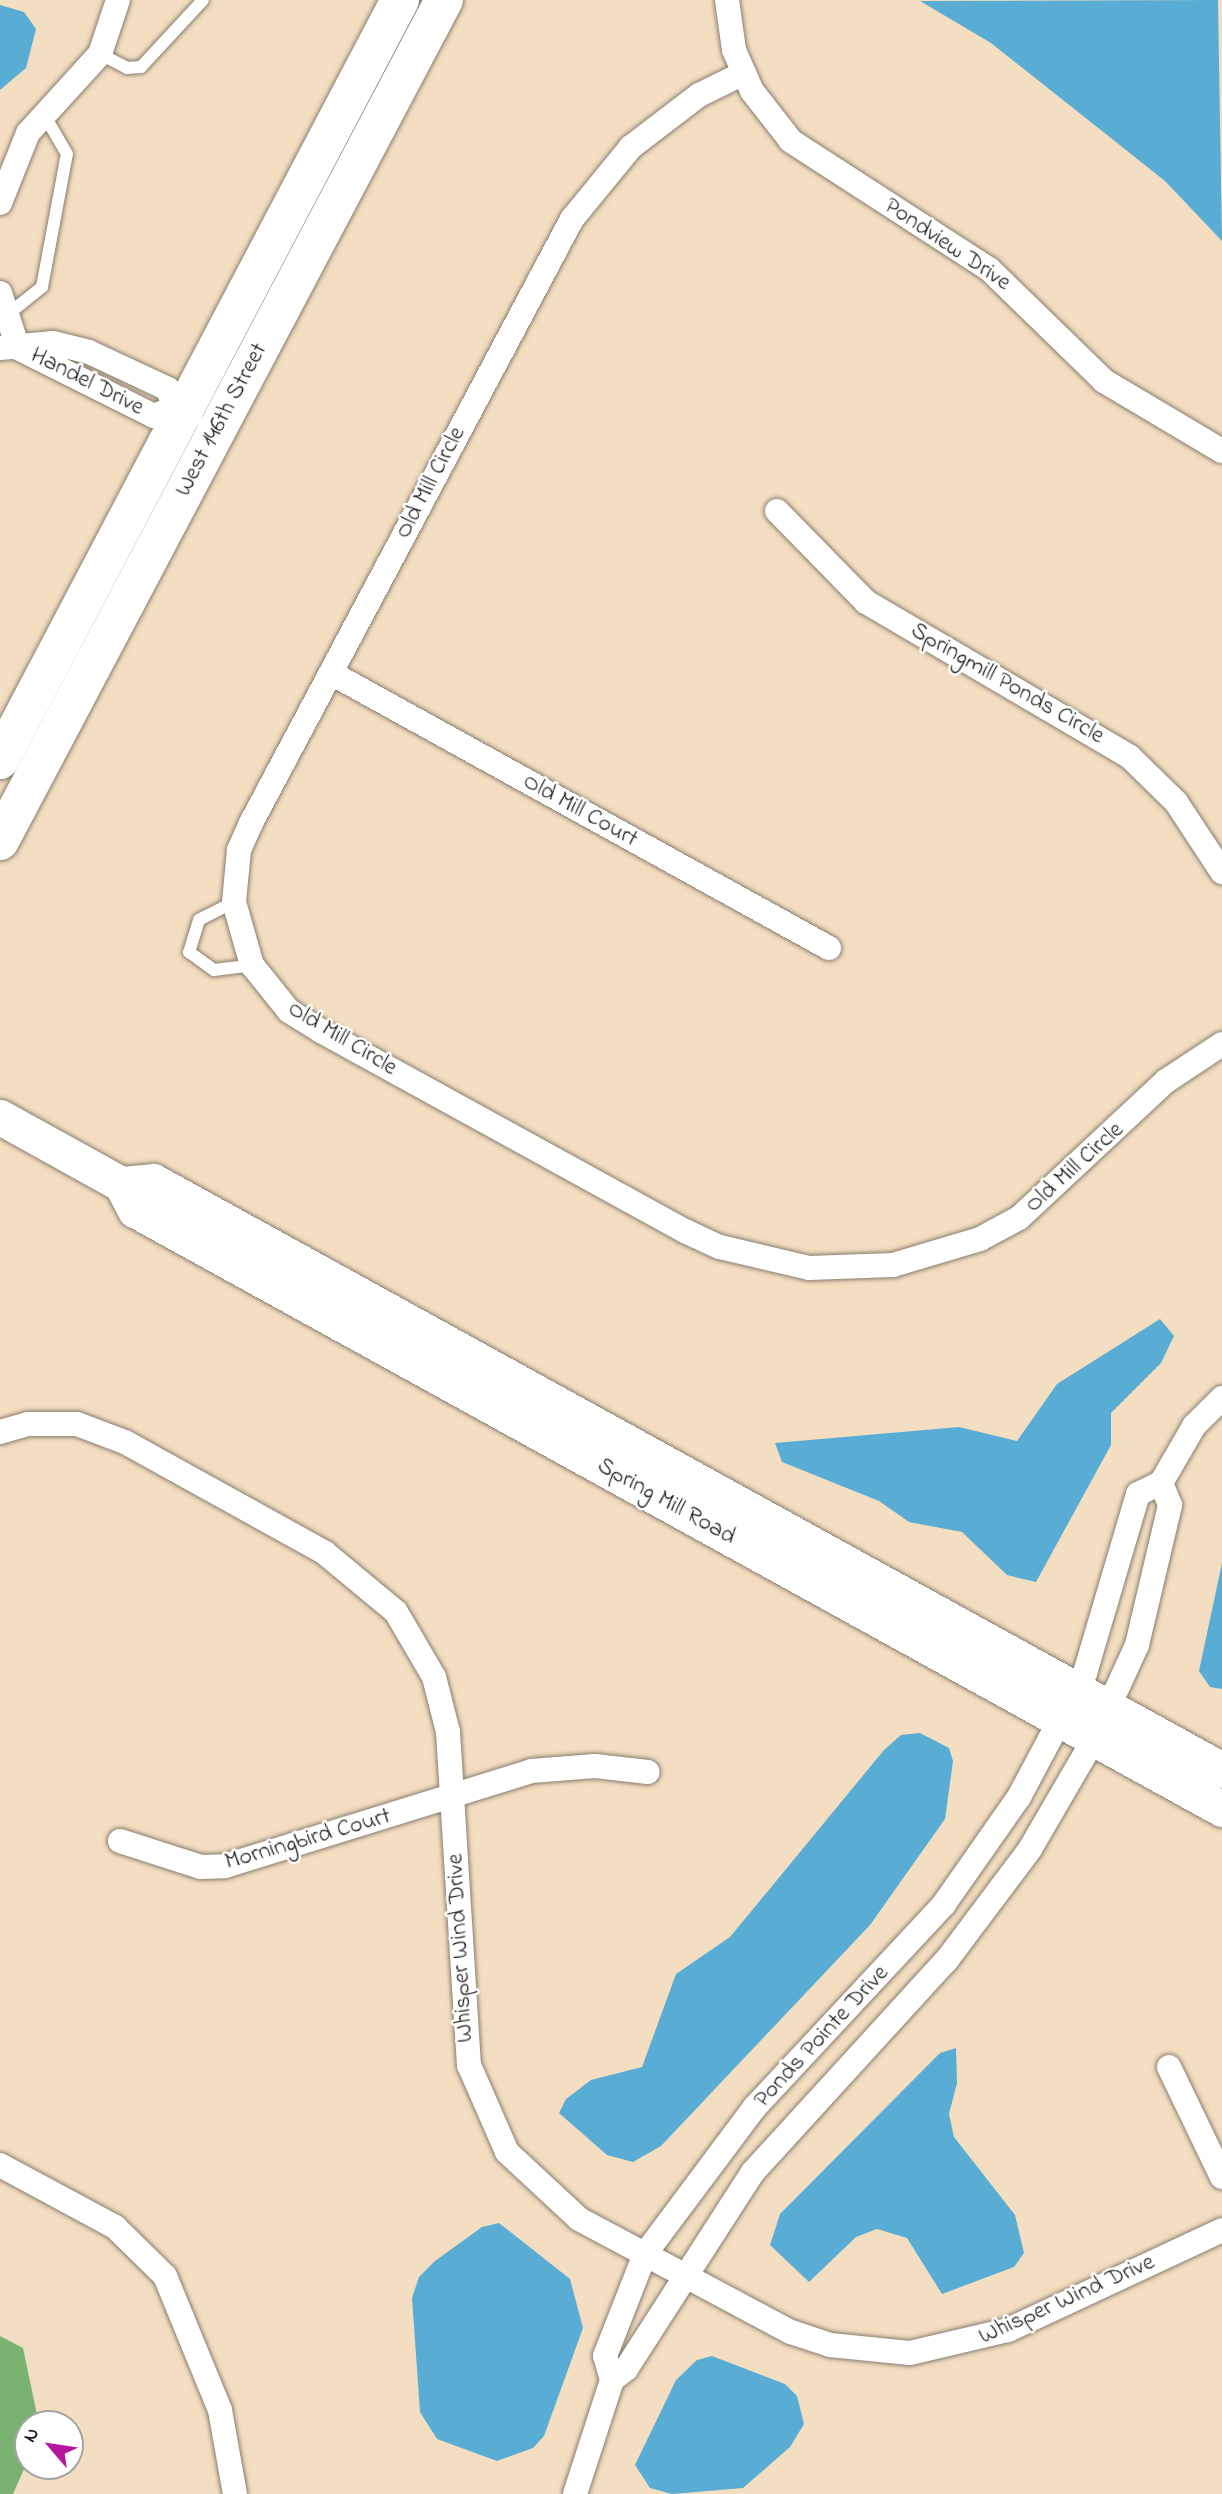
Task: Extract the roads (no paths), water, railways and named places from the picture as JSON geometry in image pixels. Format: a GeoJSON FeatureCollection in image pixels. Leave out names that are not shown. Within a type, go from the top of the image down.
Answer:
{"type":"FeatureCollection","features":[{"type":"Feature","properties":{"kind":"main road","name":"West 146th Street"},"geometry":{"type":"LineString","coordinates":[[0,841],[191,417],[400,0]]}},
{"type":"Feature","properties":{"kind":"main road","name":"West 146th Street"},"geometry":{"type":"LineString","coordinates":[[0,760],[191,417],[444,0]]}},
{"type":"Feature","properties":{"kind":"street"},"geometry":{"type":"LineString","coordinates":[[0,203],[13,159],[43,112],[100,54],[118,0]]}},
{"type":"Feature","properties":{"kind":"street","name":"Pondview Drive"},"geometry":{"type":"LineString","coordinates":[[727,0],[744,73],[791,141],[989,269],[1104,381],[1222,452]]}},
{"type":"Feature","properties":{"kind":"street","name":"Old Mill Circle"},"geometry":{"type":"LineString","coordinates":[[744,73],[658,124],[586,197],[239,850],[234,902],[252,965],[289,1011],[321,1031],[685,1231],[732,1250],[809,1268],[893,1265],[980,1239],[1019,1218],[1167,1081],[1222,1044]]}},
{"type":"Feature","properties":{"kind":"street"},"geometry":{"type":"LineString","coordinates":[[4,304],[9,348]]}},
{"type":"Feature","properties":{"kind":"street","name":"Handel Drive"},"geometry":{"type":"LineString","coordinates":[[9,348],[154,416],[191,417]]}},
{"type":"Feature","properties":{"kind":"street","name":"Springmill Ponds Circle"},"geometry":{"type":"LineString","coordinates":[[777,511],[866,601],[1130,757],[1175,802],[1222,872]]}},
{"type":"Feature","properties":{"kind":"street","name":"Old Mill Court"},"geometry":{"type":"LineString","coordinates":[[331,673],[829,948]]}},
{"type":"Feature","properties":{"kind":"street","name":"Spring Mill Road"},"geometry":{"type":"LineString","coordinates":[[0,1118],[121,1184],[135,1210],[1102,1723],[1222,1809]]}},
{"type":"Feature","properties":{"kind":"street"},"geometry":{"type":"LineString","coordinates":[[1161,1483],[1194,1426],[1222,1398]]}},
{"type":"Feature","properties":{"kind":"street","name":"Whisper Wind Drive"},"geometry":{"type":"LineString","coordinates":[[0,1432],[51,1422],[98,1430],[350,1569],[396,1612],[434,1677],[454,1793],[462,2009],[469,2064],[484,2107],[507,2152],[546,2195],[684,2276],[790,2332],[830,2345],[910,2353],[1008,2330],[1222,2230]]}},
{"type":"Feature","properties":{"kind":"street","name":"Ponds Pointe Drive"},"geometry":{"type":"LineString","coordinates":[[575,2494],[612,2380],[605,2356],[645,2254],[755,2107],[944,1904],[1018,1797],[1069,1705],[1138,1494],[1161,1483],[1170,1505],[1137,1645],[1102,1723],[986,1912],[753,2172],[626,2370],[612,2380]]}},
{"type":"Feature","properties":{"kind":"street","name":"Spring Mill Road"},"geometry":{"type":"LineString","coordinates":[[1102,1723],[1222,1770]]}},
{"type":"Feature","properties":{"kind":"street","name":"Morningbird Court"},"geometry":{"type":"LineString","coordinates":[[120,1841],[201,1867],[225,1866],[454,1793],[551,1768],[648,1772]]}},
{"type":"Feature","properties":{"kind":"street"},"geometry":{"type":"LineString","coordinates":[[1169,2067],[1222,2178]]}},
{"type":"Feature","properties":{"kind":"street"},"geometry":{"type":"LineString","coordinates":[[0,2165],[115,2227],[165,2276],[220,2410],[235,2494]]}},
{"type":"Feature","properties":{"kind":"lane"},"geometry":{"type":"LineString","coordinates":[[100,54],[127,68],[141,67],[203,0]]}},
{"type":"Feature","properties":{"kind":"lane"},"geometry":{"type":"LineString","coordinates":[[4,304],[42,287],[67,154],[43,112]]}},
{"type":"Feature","properties":{"kind":"lane"},"geometry":{"type":"LineString","coordinates":[[234,902],[198,920],[189,952],[214,970],[252,965]]}},
{"type":"Feature","properties":{"kind":"water"},"geometry":{"type":"Polygon","coordinates":[[[1218,0],[1222,241],[1165,181],[991,43],[920,1],[1218,0]]]}},
{"type":"Feature","properties":{"kind":"water"},"geometry":{"type":"Polygon","coordinates":[[[0,5],[24,12],[36,29],[26,68],[0,90],[0,5]]]}},
{"type":"Feature","properties":{"kind":"water"},"geometry":{"type":"Polygon","coordinates":[[[1160,1319],[1174,1336],[1161,1363],[1111,1413],[1111,1445],[1036,1582],[1007,1575],[962,1532],[909,1522],[879,1501],[782,1462],[775,1443],[959,1427],[1017,1441],[1057,1384],[1160,1319]]]}},
{"type":"Feature","properties":{"kind":"water"},"geometry":{"type":"Polygon","coordinates":[[[1222,1563],[1222,1689],[1210,1687],[1199,1671],[1222,1563]]]}},
{"type":"Feature","properties":{"kind":"water"},"geometry":{"type":"Polygon","coordinates":[[[920,1733],[949,1748],[953,1761],[945,1819],[870,1925],[661,2146],[633,2162],[607,2155],[559,2113],[566,2099],[591,2080],[642,2067],[676,1974],[730,1937],[884,1750],[901,1735],[920,1733]]]}},
{"type":"Feature","properties":{"kind":"water"},"geometry":{"type":"Polygon","coordinates":[[[956,2048],[957,2083],[949,2114],[954,2137],[1015,2215],[1024,2253],[1014,2267],[942,2294],[907,2238],[877,2229],[856,2237],[809,2282],[770,2245],[780,2214],[940,2053],[956,2048]]]}},
{"type":"Feature","properties":{"kind":"water"},"geometry":{"type":"Polygon","coordinates":[[[499,2223],[570,2279],[583,2328],[544,2436],[533,2448],[497,2461],[437,2439],[420,2412],[412,2298],[419,2277],[435,2261],[482,2227],[499,2223]]]}},
{"type":"Feature","properties":{"kind":"water"},"geometry":{"type":"Polygon","coordinates":[[[712,2356],[785,2384],[797,2396],[804,2424],[790,2447],[743,2488],[672,2494],[650,2488],[635,2465],[676,2380],[697,2360],[712,2356]]]}}]}
